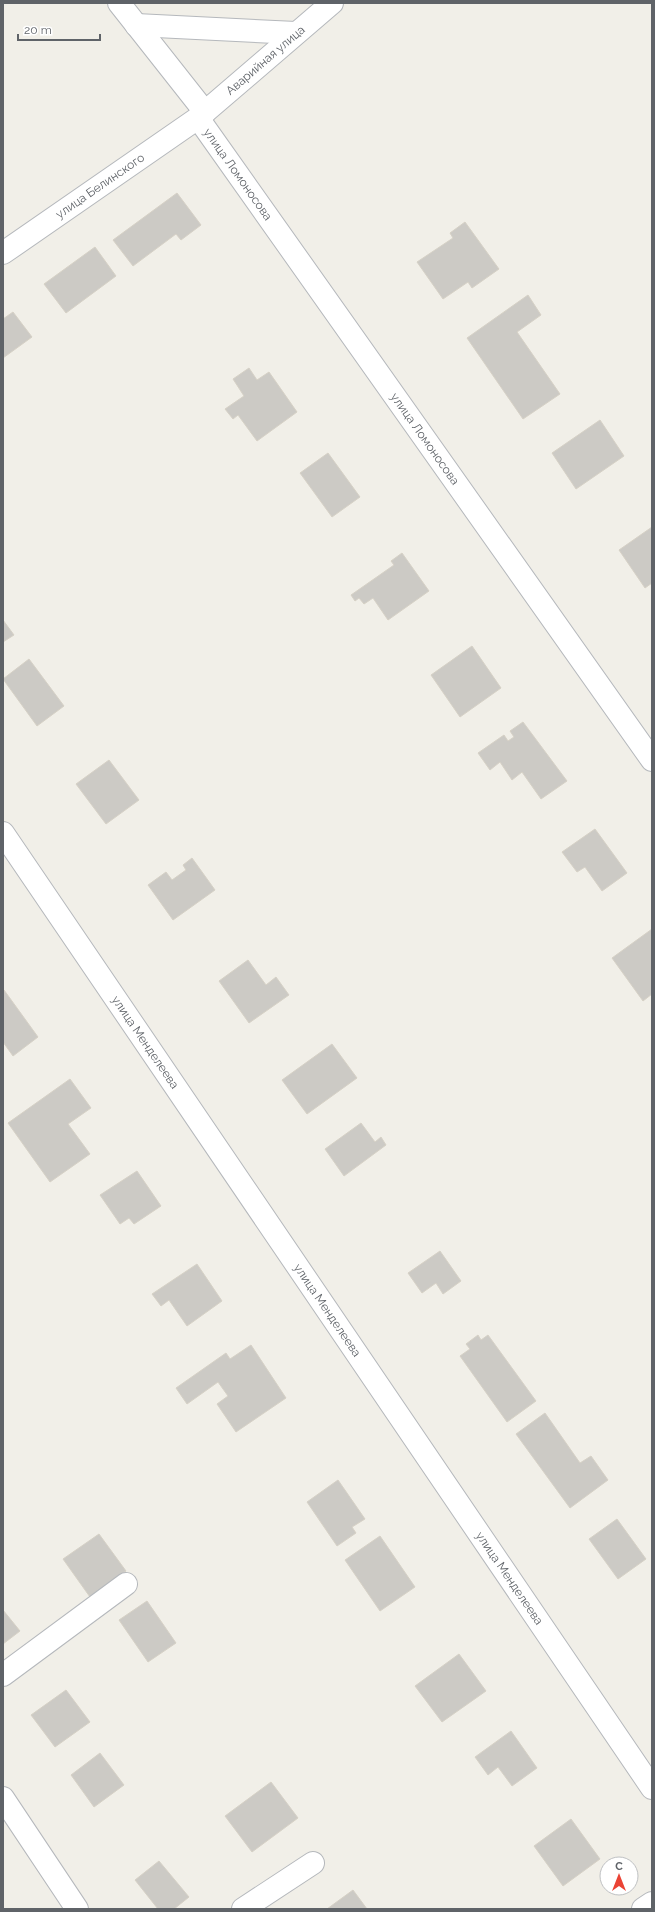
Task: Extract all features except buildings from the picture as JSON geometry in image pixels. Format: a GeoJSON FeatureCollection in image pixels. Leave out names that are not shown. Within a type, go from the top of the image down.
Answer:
{"type":"FeatureCollection","features":[{"type":"Feature","properties":{"kind":"street","name":"улица Ломоносова"},"geometry":{"type":"LineString","coordinates":[[119,3],[201,115],[652,760]]}},
{"type":"Feature","properties":{"kind":"street","name":"Аварийная улица"},"geometry":{"type":"LineString","coordinates":[[201,115],[332,3]]}},
{"type":"Feature","properties":{"kind":"street"},"geometry":{"type":"LineString","coordinates":[[136,25],[296,33]]}},
{"type":"Feature","properties":{"kind":"street","name":"улица Белинского"},"geometry":{"type":"LineString","coordinates":[[3,253],[201,115]]}},
{"type":"Feature","properties":{"kind":"street","name":"улица Менделеева"},"geometry":{"type":"LineString","coordinates":[[3,833],[652,1788]]}},
{"type":"Feature","properties":{"kind":"street"},"geometry":{"type":"LineString","coordinates":[[3,1675],[126,1584]]}},
{"type":"Feature","properties":{"kind":"street"},"geometry":{"type":"LineString","coordinates":[[3,1798],[77,1909]]}},
{"type":"Feature","properties":{"kind":"street"},"geometry":{"type":"LineString","coordinates":[[243,1909],[313,1863]]}},
{"type":"Feature","properties":{"kind":"street"},"geometry":{"type":"LineString","coordinates":[[643,1909],[652,1903]]}}]}
